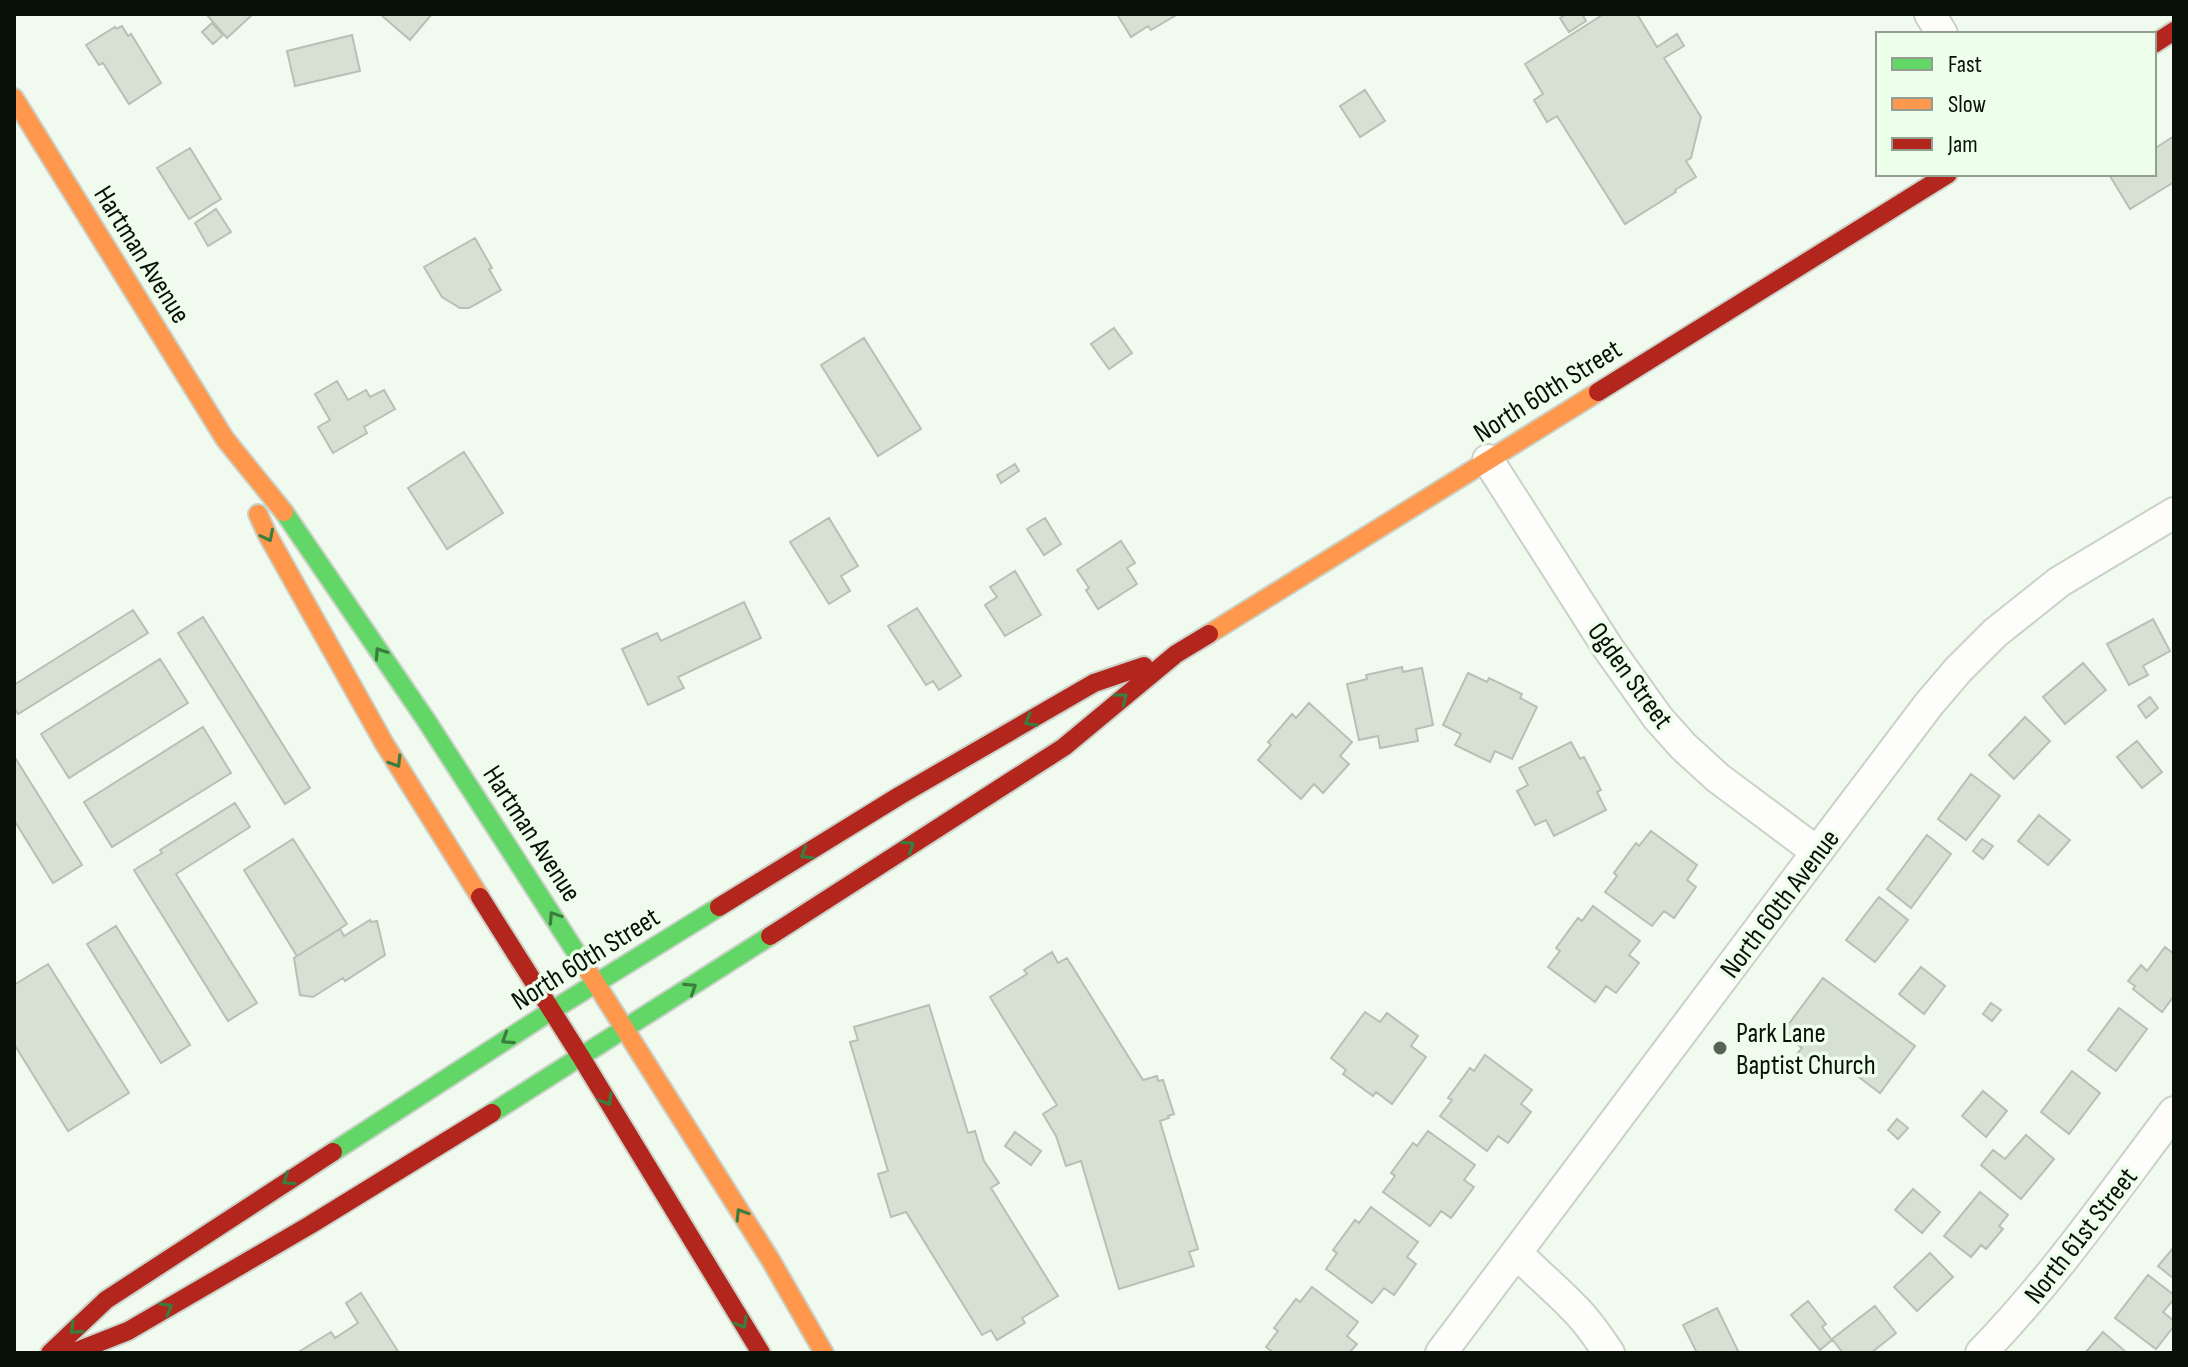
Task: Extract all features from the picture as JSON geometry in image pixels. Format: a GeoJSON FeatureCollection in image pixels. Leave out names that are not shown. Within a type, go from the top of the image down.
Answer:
{"type":"FeatureCollection","features":[{"type":"Feature","properties":{"kind":"main road"},"geometry":{"type":"LineString","coordinates":[[2156,43],[2174,31]]}},
{"type":"Feature","properties":{"kind":"main road","name":"Hartman Avenue"},"geometry":{"type":"LineString","coordinates":[[14,98],[225,439],[289,518],[426,720],[596,983],[770,1259],[824,1353]]}},
{"type":"Feature","properties":{"kind":"main road","name":"North 60th Street"},"geometry":{"type":"LineString","coordinates":[[72,1353],[128,1331],[310,1225],[625,1030],[1064,747],[1176,654],[1945,176]]}},
{"type":"Feature","properties":{"kind":"main road","name":"Hartman Avenue"},"geometry":{"type":"LineString","coordinates":[[225,439],[267,534],[384,743],[581,1057],[761,1353]]}},
{"type":"Feature","properties":{"kind":"main road","name":"North 60th Street"},"geometry":{"type":"LineString","coordinates":[[49,1353],[106,1300],[596,983],[899,796],[1094,683],[1176,654]]}},
{"type":"Feature","properties":{"kind":"street"},"geometry":{"type":"LineString","coordinates":[[1930,14],[1941,32]]}},
{"type":"Feature","properties":{"kind":"street","name":"Ogden Street"},"geometry":{"type":"LineString","coordinates":[[1488,460],[1608,648],[1658,718],[1718,778],[1817,852]]}},
{"type":"Feature","properties":{"kind":"street","name":"North 60th Avenue"},"geometry":{"type":"LineString","coordinates":[[1441,1353],[1929,704],[1958,670],[1995,633],[2059,582],[2174,513]]}},
{"type":"Feature","properties":{"kind":"street","name":"North 61st Street"},"geometry":{"type":"LineString","coordinates":[[1981,1353],[2050,1276],[2174,1112]]}},
{"type":"Feature","properties":{"kind":"street"},"geometry":{"type":"LineString","coordinates":[[1517,1253],[1577,1310],[1609,1353]]}},
{"type":"Feature","properties":{"kind":"building"},"geometry":{"type":"Polygon","coordinates":[[[206,14],[251,14],[252,15],[227,38],[206,14]]]}},
{"type":"Feature","properties":{"kind":"building"},"geometry":{"type":"Polygon","coordinates":[[[380,14],[432,14],[410,40],[380,14]]]}},
{"type":"Feature","properties":{"kind":"building"},"geometry":{"type":"Polygon","coordinates":[[[1117,14],[1178,14],[1151,30],[1148,26],[1131,37],[1117,14]]]}},
{"type":"Feature","properties":{"kind":"building"},"geometry":{"type":"Polygon","coordinates":[[[1567,14],[1582,14],[1586,21],[1569,32],[1560,18],[1567,14]]]}},
{"type":"Feature","properties":{"kind":"building"},"geometry":{"type":"Polygon","coordinates":[[[1604,14],[1637,14],[1657,47],[1677,34],[1684,46],[1664,58],[1701,117],[1691,158],[1686,161],[1696,177],[1625,224],[1557,116],[1547,122],[1534,100],[1543,94],[1525,64],[1604,14]]]}},
{"type":"Feature","properties":{"kind":"building"},"geometry":{"type":"Polygon","coordinates":[[[212,23],[223,35],[213,44],[202,32],[212,23]]]}},
{"type":"Feature","properties":{"kind":"building"},"geometry":{"type":"Polygon","coordinates":[[[122,26],[128,36],[131,34],[161,83],[129,104],[103,63],[99,65],[86,45],[122,26]]]}},
{"type":"Feature","properties":{"kind":"building"},"geometry":{"type":"Polygon","coordinates":[[[352,35],[360,71],[295,86],[287,51],[352,35]]]}},
{"type":"Feature","properties":{"kind":"building"},"geometry":{"type":"Polygon","coordinates":[[[1365,90],[1385,121],[1360,137],[1340,106],[1365,90]]]}},
{"type":"Feature","properties":{"kind":"building"},"geometry":{"type":"Polygon","coordinates":[[[2174,136],[2174,182],[2130,209],[2110,176],[2156,176],[2156,148],[2174,136]]]}},
{"type":"Feature","properties":{"kind":"building"},"geometry":{"type":"Polygon","coordinates":[[[190,148],[221,199],[189,219],[157,168],[190,148]]]}},
{"type":"Feature","properties":{"kind":"building"},"geometry":{"type":"Polygon","coordinates":[[[216,209],[231,232],[208,246],[195,223],[216,209]]]}},
{"type":"Feature","properties":{"kind":"building"},"geometry":{"type":"Polygon","coordinates":[[[475,238],[501,290],[469,308],[460,308],[442,297],[424,267],[475,238]]]}},
{"type":"Feature","properties":{"kind":"building"},"geometry":{"type":"Polygon","coordinates":[[[1114,328],[1132,353],[1109,369],[1091,344],[1114,328]]]}},
{"type":"Feature","properties":{"kind":"building"},"geometry":{"type":"Polygon","coordinates":[[[864,338],[921,429],[878,456],[821,365],[864,338]]]}},
{"type":"Feature","properties":{"kind":"building"},"geometry":{"type":"Polygon","coordinates":[[[337,381],[348,400],[366,390],[370,397],[384,390],[395,409],[364,427],[367,433],[333,453],[318,427],[330,420],[315,394],[337,381]]]}},
{"type":"Feature","properties":{"kind":"building"},"geometry":{"type":"Polygon","coordinates":[[[464,452],[503,513],[447,549],[408,488],[464,452]]]}},
{"type":"Feature","properties":{"kind":"building"},"geometry":{"type":"Polygon","coordinates":[[[1015,464],[1019,471],[1001,483],[997,475],[1015,464]]]}},
{"type":"Feature","properties":{"kind":"building"},"geometry":{"type":"Polygon","coordinates":[[[829,518],[858,566],[841,576],[850,591],[829,604],[790,542],[829,518]]]}},
{"type":"Feature","properties":{"kind":"building"},"geometry":{"type":"Polygon","coordinates":[[[1045,518],[1061,544],[1044,555],[1027,529],[1045,518]]]}},
{"type":"Feature","properties":{"kind":"building"},"geometry":{"type":"Polygon","coordinates":[[[1121,541],[1135,563],[1127,568],[1137,584],[1098,609],[1077,570],[1121,541]]]}},
{"type":"Feature","properties":{"kind":"building"},"geometry":{"type":"Polygon","coordinates":[[[1015,571],[1041,615],[1005,636],[985,605],[997,597],[990,587],[1015,571]]]}},
{"type":"Feature","properties":{"kind":"building"},"geometry":{"type":"Polygon","coordinates":[[[744,602],[761,638],[678,677],[684,688],[648,705],[622,649],[657,633],[661,641],[744,602]]]}},
{"type":"Feature","properties":{"kind":"building"},"geometry":{"type":"Polygon","coordinates":[[[917,608],[961,676],[939,690],[933,681],[926,685],[888,626],[917,608]]]}},
{"type":"Feature","properties":{"kind":"building"},"geometry":{"type":"Polygon","coordinates":[[[133,610],[148,633],[18,714],[14,707],[14,685],[133,610]]]}},
{"type":"Feature","properties":{"kind":"building"},"geometry":{"type":"Polygon","coordinates":[[[203,617],[310,788],[285,804],[178,633],[203,617]]]}},
{"type":"Feature","properties":{"kind":"building"},"geometry":{"type":"Polygon","coordinates":[[[2153,619],[2170,651],[2143,666],[2148,675],[2129,685],[2107,644],[2153,619]]]}},
{"type":"Feature","properties":{"kind":"building"},"geometry":{"type":"Polygon","coordinates":[[[160,659],[188,703],[69,778],[41,734],[160,659]]]}},
{"type":"Feature","properties":{"kind":"building"},"geometry":{"type":"Polygon","coordinates":[[[2083,663],[2106,690],[2065,724],[2043,697],[2083,663]]]}},
{"type":"Feature","properties":{"kind":"building"},"geometry":{"type":"Polygon","coordinates":[[[1402,667],[1403,672],[1422,668],[1433,725],[1416,729],[1418,741],[1380,748],[1378,736],[1359,740],[1347,684],[1367,679],[1366,675],[1402,667]]]}},
{"type":"Feature","properties":{"kind":"building"},"geometry":{"type":"Polygon","coordinates":[[[1468,673],[1487,682],[1489,678],[1522,694],[1520,698],[1537,707],[1512,759],[1495,751],[1490,762],[1455,745],[1461,734],[1443,725],[1468,673]]]}},
{"type":"Feature","properties":{"kind":"building"},"geometry":{"type":"Polygon","coordinates":[[[2150,697],[2158,708],[2146,718],[2138,706],[2150,697]]]}},
{"type":"Feature","properties":{"kind":"building"},"geometry":{"type":"Polygon","coordinates":[[[1309,703],[1352,742],[1340,756],[1349,764],[1323,793],[1314,784],[1301,799],[1258,760],[1271,745],[1268,742],[1292,714],[1296,718],[1309,703]]]}},
{"type":"Feature","properties":{"kind":"building"},"geometry":{"type":"Polygon","coordinates":[[[2025,717],[2050,741],[2014,779],[1989,755],[2025,717]]]}},
{"type":"Feature","properties":{"kind":"building"},"geometry":{"type":"Polygon","coordinates":[[[203,727],[231,773],[112,847],[84,802],[203,727]]]}},
{"type":"Feature","properties":{"kind":"building"},"geometry":{"type":"Polygon","coordinates":[[[2137,741],[2162,772],[2142,788],[2117,757],[2137,741]]]}},
{"type":"Feature","properties":{"kind":"building"},"geometry":{"type":"Polygon","coordinates":[[[1571,742],[1580,759],[1584,757],[1601,790],[1597,792],[1606,810],[1554,836],[1546,820],[1535,825],[1517,791],[1528,785],[1519,768],[1571,742]]]}},
{"type":"Feature","properties":{"kind":"building"},"geometry":{"type":"Polygon","coordinates":[[[14,756],[82,865],[53,883],[14,820],[14,756]]]}},
{"type":"Feature","properties":{"kind":"building"},"geometry":{"type":"Polygon","coordinates":[[[1971,774],[2000,796],[1966,840],[1938,819],[1971,774]]]}},
{"type":"Feature","properties":{"kind":"building"},"geometry":{"type":"Polygon","coordinates":[[[235,803],[250,827],[176,874],[257,1003],[228,1021],[134,870],[235,803]]]}},
{"type":"Feature","properties":{"kind":"building"},"geometry":{"type":"Polygon","coordinates":[[[2039,815],[2070,840],[2048,865],[2018,841],[2039,815]]]}},
{"type":"Feature","properties":{"kind":"building"},"geometry":{"type":"Polygon","coordinates":[[[1651,831],[1697,865],[1687,880],[1696,887],[1674,918],[1664,911],[1652,926],[1605,892],[1617,876],[1614,873],[1636,843],[1639,846],[1651,831]]]}},
{"type":"Feature","properties":{"kind":"building"},"geometry":{"type":"Polygon","coordinates":[[[1927,835],[1951,854],[1911,908],[1887,889],[1927,835]]]}},
{"type":"Feature","properties":{"kind":"building"},"geometry":{"type":"Polygon","coordinates":[[[293,839],[347,924],[297,956],[244,870],[293,839]]]}},
{"type":"Feature","properties":{"kind":"building"},"geometry":{"type":"Polygon","coordinates":[[[1982,839],[1993,846],[1983,859],[1973,851],[1982,839]]]}},
{"type":"Feature","properties":{"kind":"building"},"geometry":{"type":"Polygon","coordinates":[[[1879,897],[1908,920],[1875,962],[1846,940],[1879,897]]]}},
{"type":"Feature","properties":{"kind":"building"},"geometry":{"type":"Polygon","coordinates":[[[1593,906],[1640,941],[1629,955],[1639,963],[1616,993],[1606,986],[1595,1002],[1548,967],[1560,951],[1556,948],[1578,918],[1582,921],[1593,906]]]}},
{"type":"Feature","properties":{"kind":"building"},"geometry":{"type":"Polygon","coordinates":[[[370,920],[377,921],[385,955],[313,997],[300,995],[294,958],[340,929],[344,936],[370,920]]]}},
{"type":"Feature","properties":{"kind":"building"},"geometry":{"type":"Polygon","coordinates":[[[116,926],[190,1045],[161,1063],[87,944],[116,926]]]}},
{"type":"Feature","properties":{"kind":"building"},"geometry":{"type":"Polygon","coordinates":[[[2165,947],[2174,954],[2174,996],[2162,1012],[2133,989],[2135,986],[2128,981],[2141,965],[2147,971],[2165,947]]]}},
{"type":"Feature","properties":{"kind":"building"},"geometry":{"type":"Polygon","coordinates":[[[1052,952],[1058,963],[1067,958],[1143,1080],[1157,1076],[1158,1081],[1163,1080],[1174,1114],[1160,1121],[1198,1249],[1189,1252],[1194,1266],[1119,1289],[1081,1161],[1066,1166],[1056,1136],[1043,1114],[1057,1105],[990,997],[1027,974],[1024,970],[1052,952]]]}},
{"type":"Feature","properties":{"kind":"building"},"geometry":{"type":"Polygon","coordinates":[[[48,964],[129,1093],[68,1131],[14,1044],[14,985],[48,964]]]}},
{"type":"Feature","properties":{"kind":"building"},"geometry":{"type":"Polygon","coordinates":[[[1921,967],[1945,986],[1924,1014],[1899,994],[1921,967]]]}},
{"type":"Feature","properties":{"kind":"building"},"geometry":{"type":"Polygon","coordinates":[[[1823,978],[1915,1046],[1880,1093],[1844,1066],[1837,1074],[1811,1055],[1805,1063],[1795,1056],[1802,1048],[1782,1033],[1823,978]]]}},
{"type":"Feature","properties":{"kind":"building"},"geometry":{"type":"Polygon","coordinates":[[[1991,1003],[2001,1010],[1992,1021],[1983,1014],[1991,1003]]]}},
{"type":"Feature","properties":{"kind":"building"},"geometry":{"type":"Polygon","coordinates":[[[929,1005],[968,1133],[975,1131],[984,1161],[999,1183],[991,1188],[1058,1296],[1022,1318],[1025,1323],[997,1340],[991,1330],[982,1335],[906,1212],[891,1217],[878,1174],[888,1171],[850,1042],[858,1040],[854,1027],[929,1005]]]}},
{"type":"Feature","properties":{"kind":"building"},"geometry":{"type":"Polygon","coordinates":[[[2119,1008],[2147,1029],[2116,1071],[2088,1050],[2119,1008]]]}},
{"type":"Feature","properties":{"kind":"building"},"geometry":{"type":"Polygon","coordinates":[[[1365,1012],[1380,1022],[1387,1013],[1418,1036],[1411,1046],[1426,1057],[1392,1104],[1376,1092],[1373,1096],[1343,1074],[1346,1070],[1331,1058],[1365,1012]]]}},
{"type":"Feature","properties":{"kind":"building"},"geometry":{"type":"Polygon","coordinates":[[[1485,1055],[1532,1090],[1521,1104],[1531,1112],[1508,1143],[1498,1136],[1487,1151],[1440,1116],[1452,1100],[1448,1098],[1470,1068],[1474,1071],[1485,1055]]]}},
{"type":"Feature","properties":{"kind":"building"},"geometry":{"type":"Polygon","coordinates":[[[2072,1071],[2100,1093],[2069,1134],[2041,1112],[2072,1071]]]}},
{"type":"Feature","properties":{"kind":"building"},"geometry":{"type":"Polygon","coordinates":[[[1983,1091],[2007,1111],[1986,1137],[1962,1116],[1983,1091]]]}},
{"type":"Feature","properties":{"kind":"building"},"geometry":{"type":"Polygon","coordinates":[[[1897,1119],[1908,1128],[1898,1139],[1888,1130],[1897,1119]]]}},
{"type":"Feature","properties":{"kind":"building"},"geometry":{"type":"Polygon","coordinates":[[[1428,1131],[1475,1165],[1464,1180],[1474,1187],[1451,1218],[1441,1211],[1430,1226],[1383,1192],[1395,1176],[1391,1173],[1413,1143],[1417,1146],[1428,1131]]]}},
{"type":"Feature","properties":{"kind":"building"},"geometry":{"type":"Polygon","coordinates":[[[1015,1132],[1041,1151],[1031,1165],[1005,1146],[1015,1132]]]}},
{"type":"Feature","properties":{"kind":"building"},"geometry":{"type":"Polygon","coordinates":[[[2026,1135],[2054,1159],[2021,1199],[1981,1165],[1993,1150],[2005,1159],[2026,1135]]]}},
{"type":"Feature","properties":{"kind":"building"},"geometry":{"type":"Polygon","coordinates":[[[1913,1189],[1940,1212],[1922,1233],[1895,1210],[1913,1189]]]}},
{"type":"Feature","properties":{"kind":"building"},"geometry":{"type":"Polygon","coordinates":[[[1980,1192],[2008,1215],[1999,1226],[2003,1229],[1986,1249],[1981,1245],[1971,1257],[1944,1236],[1980,1192]]]}},
{"type":"Feature","properties":{"kind":"building"},"geometry":{"type":"Polygon","coordinates":[[[1371,1207],[1418,1242],[1407,1257],[1416,1264],[1394,1295],[1384,1288],[1372,1303],[1326,1269],[1337,1253],[1333,1250],[1355,1220],[1359,1223],[1371,1207]]]}},
{"type":"Feature","properties":{"kind":"building"},"geometry":{"type":"Polygon","coordinates":[[[2174,1247],[2174,1279],[2158,1266],[2174,1247]]]}},
{"type":"Feature","properties":{"kind":"building"},"geometry":{"type":"Polygon","coordinates":[[[1930,1253],[1953,1277],[1917,1311],[1894,1287],[1930,1253]]]}},
{"type":"Feature","properties":{"kind":"building"},"geometry":{"type":"Polygon","coordinates":[[[2148,1275],[2174,1295],[2163,1312],[2174,1321],[2174,1326],[2156,1349],[2115,1318],[2148,1275]]]}},
{"type":"Feature","properties":{"kind":"building"},"geometry":{"type":"Polygon","coordinates":[[[1312,1287],[1358,1322],[1347,1336],[1357,1344],[1349,1353],[1274,1353],[1266,1347],[1278,1331],[1274,1328],[1296,1299],[1300,1302],[1312,1287]]]}},
{"type":"Feature","properties":{"kind":"building"},"geometry":{"type":"Polygon","coordinates":[[[361,1293],[399,1353],[297,1353],[331,1332],[335,1338],[358,1323],[346,1303],[361,1293]]]}},
{"type":"Feature","properties":{"kind":"building"},"geometry":{"type":"Polygon","coordinates":[[[1808,1301],[1826,1324],[1822,1327],[1832,1340],[1820,1350],[1791,1315],[1808,1301]]]}},
{"type":"Feature","properties":{"kind":"building"},"geometry":{"type":"Polygon","coordinates":[[[1875,1306],[1896,1333],[1871,1353],[1843,1353],[1832,1339],[1875,1306]]]}},
{"type":"Feature","properties":{"kind":"building"},"geometry":{"type":"Polygon","coordinates":[[[1717,1308],[1739,1353],[1697,1353],[1683,1325],[1717,1308]]]}},
{"type":"Feature","properties":{"kind":"building"},"geometry":{"type":"Polygon","coordinates":[[[2103,1332],[2127,1353],[2085,1353],[2103,1332]]]}},
{"type":"Feature","properties":{"kind":"traffic: fast"},"geometry":{"type":"LineString","coordinates":[[284,512],[426,720],[583,963]]}},
{"type":"Feature","properties":{"kind":"traffic: fast"},"geometry":{"type":"LineString","coordinates":[[333,1152],[719,907]]}},
{"type":"Feature","properties":{"kind":"traffic: fast"},"geometry":{"type":"LineString","coordinates":[[492,1113],[770,936]]}},
{"type":"Feature","properties":{"kind":"traffic: slow"},"geometry":{"type":"LineString","coordinates":[[14,98],[225,439],[284,512]]}},
{"type":"Feature","properties":{"kind":"traffic: slow"},"geometry":{"type":"LineString","coordinates":[[1209,634],[1598,392]]}},
{"type":"Feature","properties":{"kind":"traffic: slow"},"geometry":{"type":"LineString","coordinates":[[258,514],[384,743],[480,897]]}},
{"type":"Feature","properties":{"kind":"traffic: slow"},"geometry":{"type":"LineString","coordinates":[[583,963],[770,1259],[824,1353]]}},
{"type":"Feature","properties":{"kind":"traffic: jam"},"geometry":{"type":"LineString","coordinates":[[2156,43],[2174,31]]}},
{"type":"Feature","properties":{"kind":"traffic: jam"},"geometry":{"type":"LineString","coordinates":[[1598,392],[1945,176]]}},
{"type":"Feature","properties":{"kind":"traffic: jam"},"geometry":{"type":"LineString","coordinates":[[770,936],[1064,747],[1176,654],[1209,634]]}},
{"type":"Feature","properties":{"kind":"traffic: jam"},"geometry":{"type":"LineString","coordinates":[[719,907],[899,796],[1094,683],[1144,666]]}},
{"type":"Feature","properties":{"kind":"traffic: jam"},"geometry":{"type":"LineString","coordinates":[[480,897],[761,1353]]}},
{"type":"Feature","properties":{"kind":"traffic: jam"},"geometry":{"type":"LineString","coordinates":[[72,1353],[128,1331],[310,1225],[492,1113]]}},
{"type":"Feature","properties":{"kind":"traffic: jam"},"geometry":{"type":"LineString","coordinates":[[50,1353],[106,1300],[333,1152]]}},
{"type":"Feature","properties":{"kind":"place","name":"Park Lane Baptist Church"},"geometry":{"type":"Point","coordinates":[1720,1048]}}]}
